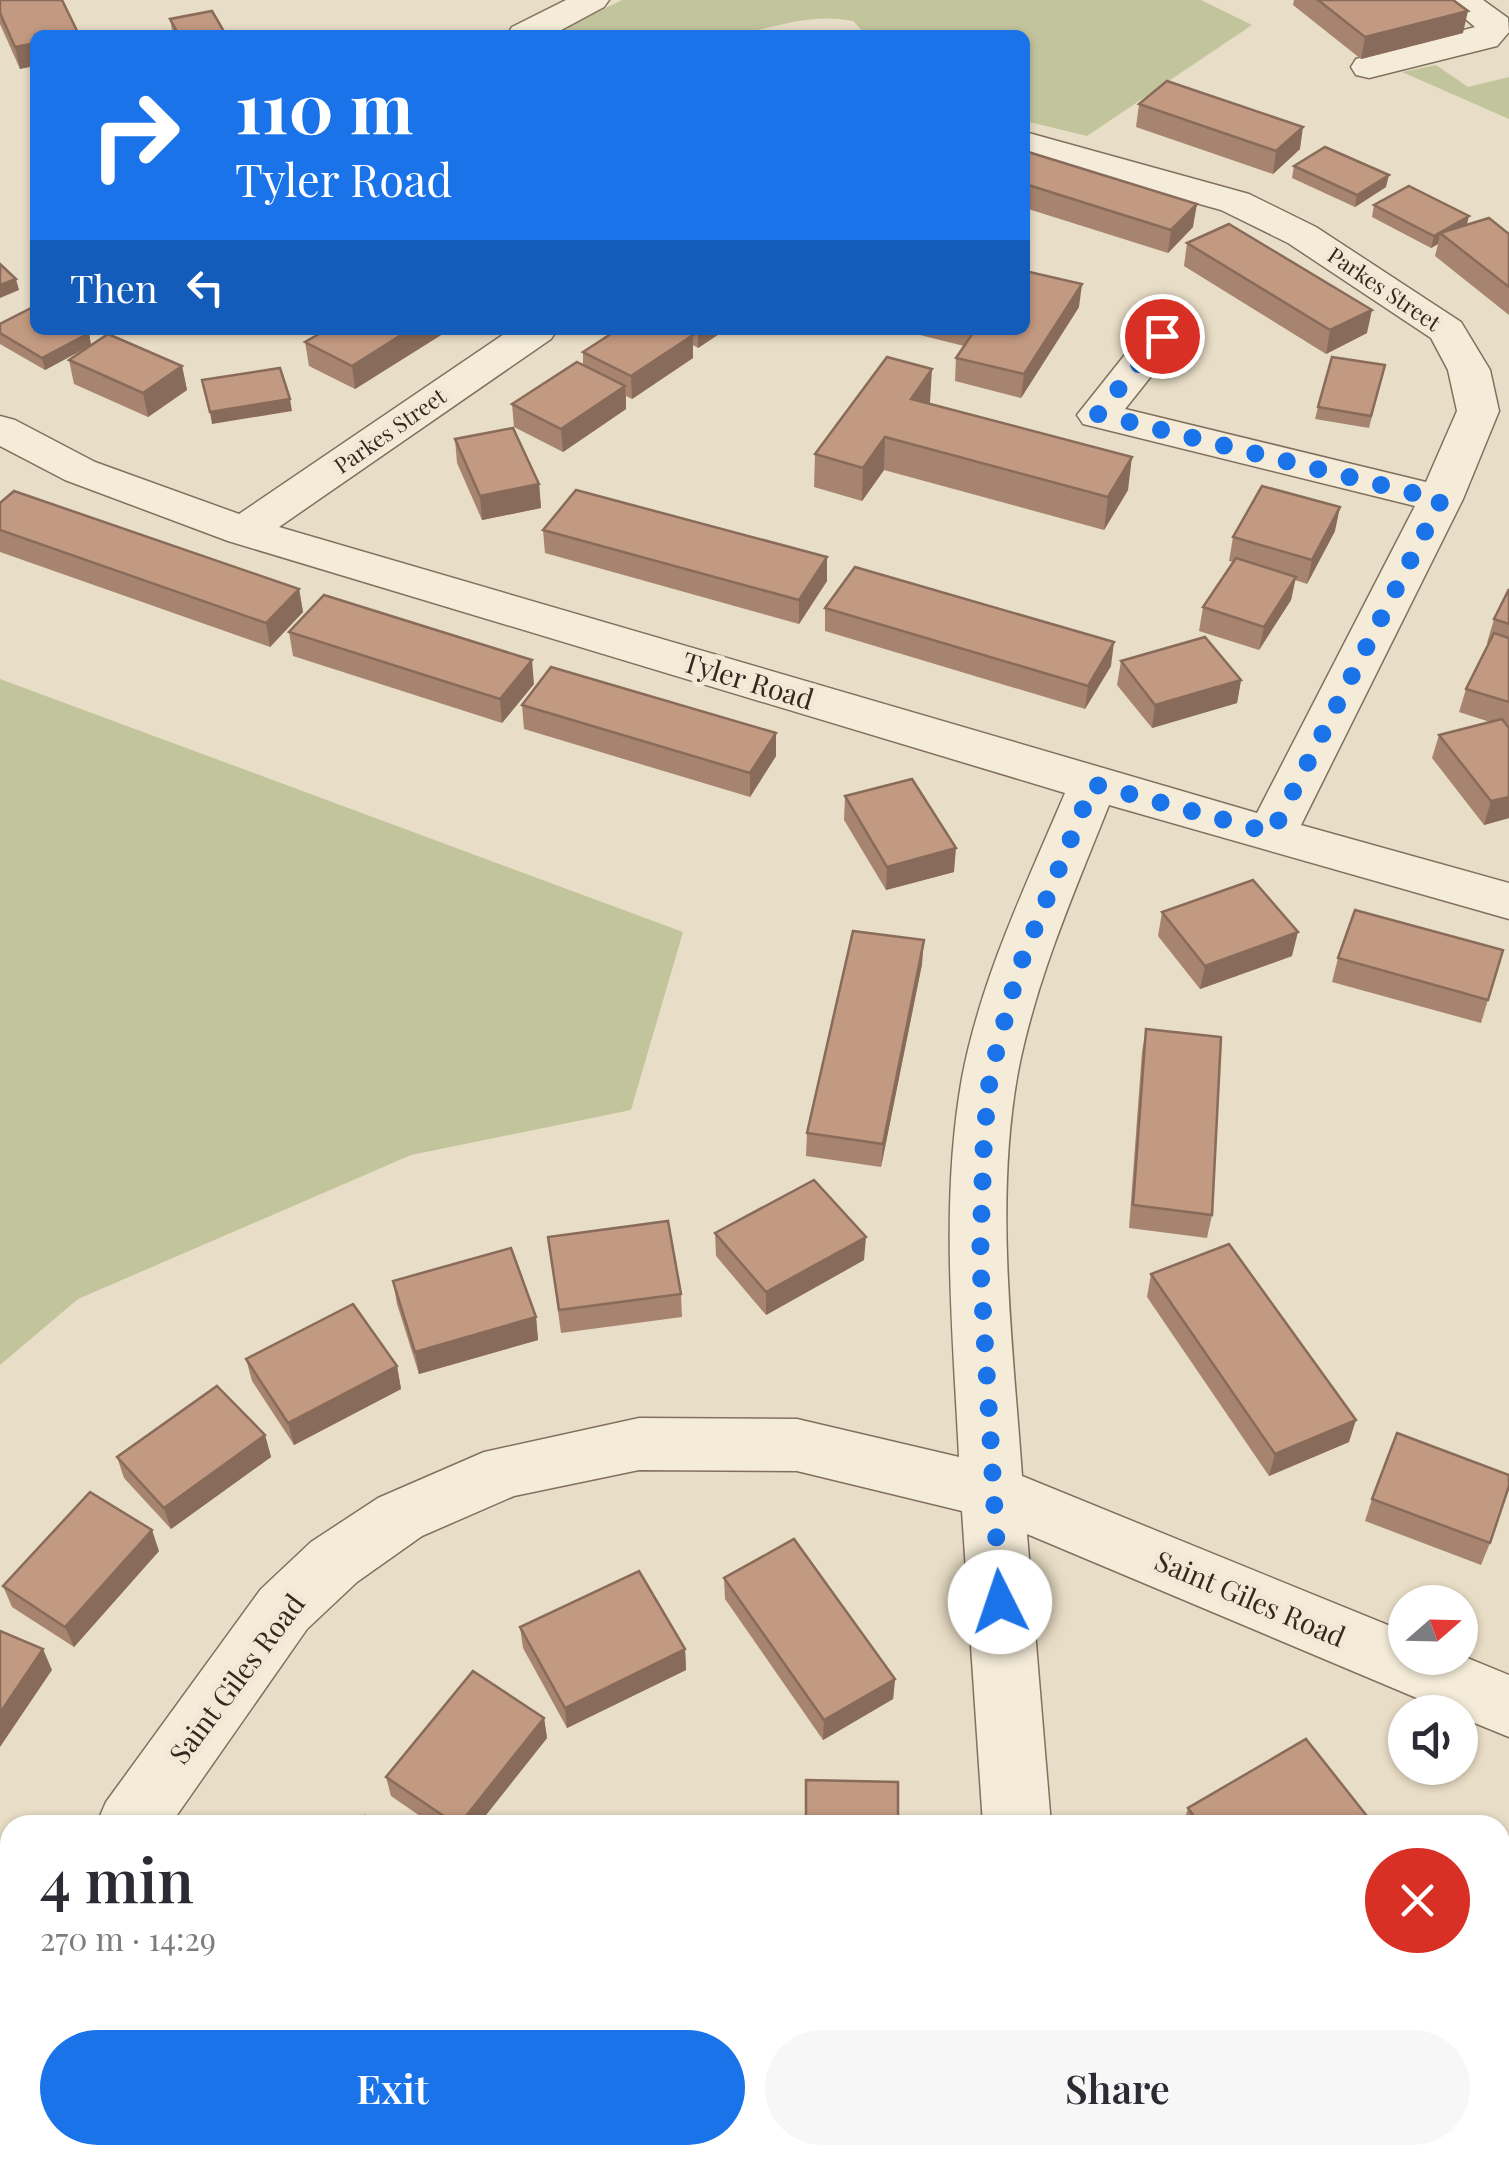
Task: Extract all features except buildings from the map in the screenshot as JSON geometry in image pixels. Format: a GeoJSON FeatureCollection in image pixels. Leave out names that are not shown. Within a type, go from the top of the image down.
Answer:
{"type":"FeatureCollection","features":[{"type":"Feature","properties":{"kind":"street"},"geometry":{"type":"LineString","coordinates":[[535,30],[592,0]]}},
{"type":"Feature","properties":{"kind":"street"},"geometry":{"type":"LineString","coordinates":[[1370,67],[1466,47],[1496,25],[1460,0]]}},
{"type":"Feature","properties":{"kind":"street","name":"Parkes Street"},"geometry":{"type":"LineString","coordinates":[[1030,144],[1235,202],[1302,235],[1447,331],[1469,370],[1478,411],[1441,500],[1272,833]]}},
{"type":"Feature","properties":{"kind":"street","name":"Parkes Street"},"geometry":{"type":"LineString","coordinates":[[244,532],[530,335]]}},
{"type":"Feature","properties":{"kind":"street"},"geometry":{"type":"LineString","coordinates":[[1162,336],[1098,414],[1441,500]]}},
{"type":"Feature","properties":{"kind":"street","name":"Tyler Road"},"geometry":{"type":"LineString","coordinates":[[0,428],[80,471],[244,532],[1093,784],[1509,901]]}},
{"type":"Feature","properties":{"kind":"street"},"geometry":{"type":"LineString","coordinates":[[1015,1815],[991,1491],[980,1259],[984,1137],[990,1076],[1018,970],[1093,784]]}},
{"type":"Feature","properties":{"kind":"street","name":"Saint Giles Road"},"geometry":{"type":"LineString","coordinates":[[137,1815],[284,1609],[334,1562],[400,1517],[506,1471],[639,1444],[797,1445],[991,1491],[1509,1706]]}},
{"type":"Feature","properties":{"kind":"green space"},"geometry":{"type":"Polygon","coordinates":[[[622,0],[1201,0],[1252,25],[1087,136],[1030,122],[1030,30],[861,30],[853,21],[821,19],[753,30],[560,30],[622,0]]]}},
{"type":"Feature","properties":{"kind":"green space"},"geometry":{"type":"Polygon","coordinates":[[[1436,65],[1468,87],[1509,77],[1509,119],[1402,72],[1436,65]]]}},
{"type":"Feature","properties":{"kind":"green space"},"geometry":{"type":"Polygon","coordinates":[[[0,679],[683,932],[631,1110],[411,1155],[78,1299],[0,1365],[0,679]]]}},
{"type":"Feature","properties":{"kind":"route"},"geometry":{"type":"LineString","coordinates":[[1000,1602],[980,1259],[990,1076],[1018,970],[1093,784],[1272,833],[1441,500],[1098,414],[1162,336]]}}]}
